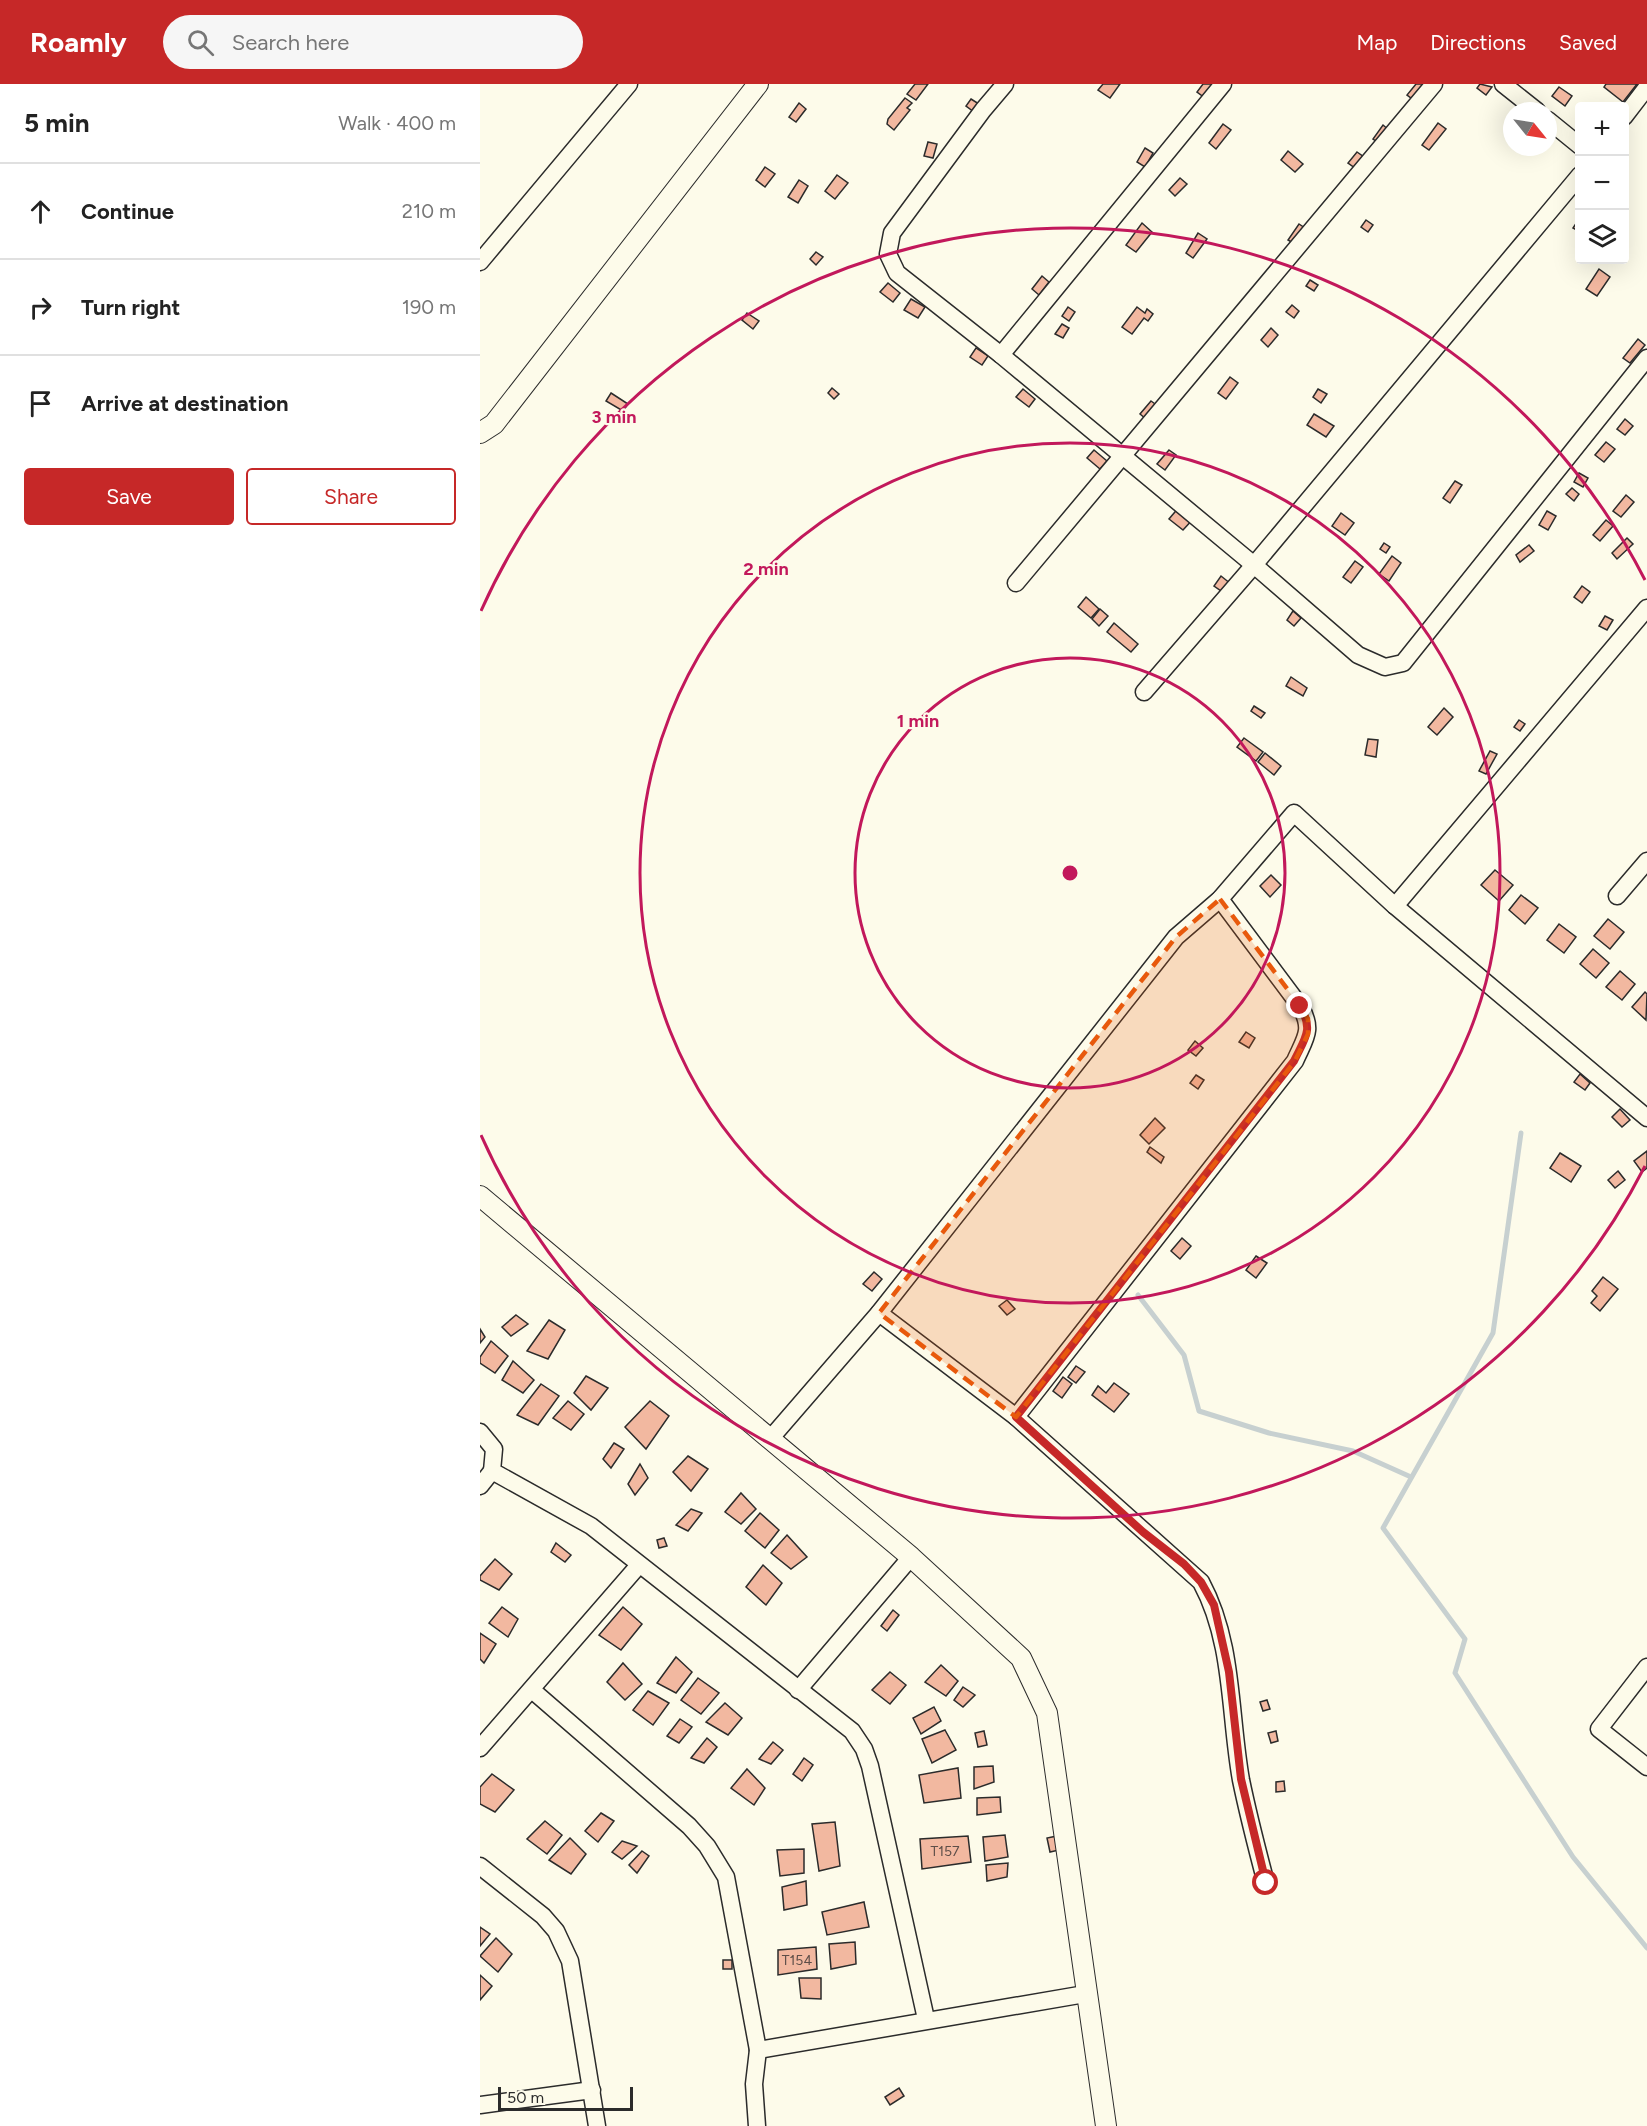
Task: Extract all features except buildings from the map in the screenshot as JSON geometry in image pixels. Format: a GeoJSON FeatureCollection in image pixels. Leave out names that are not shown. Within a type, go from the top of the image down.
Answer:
{"type":"FeatureCollection","features":[{"type":"Feature","properties":{"kind":"street"},"geometry":{"type":"LineString","coordinates":[[480,262],[629,84]]}},
{"type":"Feature","properties":{"kind":"street"},"geometry":{"type":"LineString","coordinates":[[480,433],[494,424],[758,84]]}},
{"type":"Feature","properties":{"kind":"street"},"geometry":{"type":"LineString","coordinates":[[1005,84],[982,110],[892,233],[888,254],[897,273],[1001,355],[1254,565],[1358,656],[1385,667],[1402,663],[1647,358]]}},
{"type":"Feature","properties":{"kind":"street"},"geometry":{"type":"LineString","coordinates":[[1001,355],[1223,84]]}},
{"type":"Feature","properties":{"kind":"street"},"geometry":{"type":"LineString","coordinates":[[1016,583],[1434,84]]}},
{"type":"Feature","properties":{"kind":"street"},"geometry":{"type":"LineString","coordinates":[[1503,84],[1526,102]]}},
{"type":"Feature","properties":{"kind":"street"},"geometry":{"type":"LineString","coordinates":[[1629,110],[1647,87]]}},
{"type":"Feature","properties":{"kind":"street"},"geometry":{"type":"LineString","coordinates":[[1557,127],[1575,142]]}},
{"type":"Feature","properties":{"kind":"street"},"geometry":{"type":"LineString","coordinates":[[1144,692],[1254,565],[1575,181]]}},
{"type":"Feature","properties":{"kind":"street"},"geometry":{"type":"LineString","coordinates":[[1395,906],[1647,608]]}},
{"type":"Feature","properties":{"kind":"street"},"geometry":{"type":"LineString","coordinates":[[770,1439],[879,1313],[1176,937],[1220,899],[1294,813],[1395,906],[1647,1118]]}},
{"type":"Feature","properties":{"kind":"street"},"geometry":{"type":"LineString","coordinates":[[1617,896],[1647,861]]}},
{"type":"Feature","properties":{"kind":"street"},"geometry":{"type":"LineString","coordinates":[[1016,1417],[1294,1061],[1308,1034],[1308,1019],[1300,1006],[1220,899]]}},
{"type":"Feature","properties":{"kind":"street"},"geometry":{"type":"LineString","coordinates":[[480,1196],[911,1557],[1021,1658],[1047,1713],[1085,1994],[1106,2126]]}},
{"type":"Feature","properties":{"kind":"street"},"geometry":{"type":"LineString","coordinates":[[879,1313],[1016,1417],[1143,1532],[1184,1564],[1201,1582],[1214,1605],[1229,1672],[1241,1779],[1266,1883]]}},
{"type":"Feature","properties":{"kind":"street"},"geometry":{"type":"LineString","coordinates":[[480,1432],[495,1449],[492,1471],[480,1486]]}},
{"type":"Feature","properties":{"kind":"street"},"geometry":{"type":"LineString","coordinates":[[492,1471],[591,1526],[852,1731],[864,1749],[926,2019]]}},
{"type":"Feature","properties":{"kind":"street"},"geometry":{"type":"LineString","coordinates":[[798,1690],[911,1557]]}},
{"type":"Feature","properties":{"kind":"street"},"geometry":{"type":"LineString","coordinates":[[480,1748],[639,1565]]}},
{"type":"Feature","properties":{"kind":"street"},"geometry":{"type":"LineString","coordinates":[[1647,1667],[1599,1730],[1647,1767]]}},
{"type":"Feature","properties":{"kind":"street"},"geometry":{"type":"LineString","coordinates":[[532,1690],[689,1826],[707,1846],[726,1877],[758,2050],[754,2084],[757,2126]]}},
{"type":"Feature","properties":{"kind":"street"},"geometry":{"type":"LineString","coordinates":[[480,1866],[543,1916],[556,1931],[570,1961],[597,2126]]}},
{"type":"Feature","properties":{"kind":"street"},"geometry":{"type":"LineString","coordinates":[[758,2050],[926,2019],[1085,1994]]}},
{"type":"Feature","properties":{"kind":"street"},"geometry":{"type":"LineString","coordinates":[[480,2105],[592,2090]]}},
{"type":"Feature","properties":{"kind":"highlighted area"},"geometry":{"type":"Polygon","coordinates":[[[1220,899],[1300,1006],[1308,1019],[1308,1034],[1295,1061],[1016,1417],[879,1313],[1176,937],[1220,899]]]}},
{"type":"Feature","properties":{"kind":"waterway"},"geometry":{"type":"LineString","coordinates":[[1521,1133],[1493,1333],[1383,1528],[1465,1639],[1455,1673],[1573,1857],[1647,1948]]}},
{"type":"Feature","properties":{"kind":"waterway"},"geometry":{"type":"LineString","coordinates":[[1138,1295],[1184,1355],[1199,1411],[1269,1433],[1353,1451],[1411,1477]]}},
{"type":"Feature","properties":{"kind":"route"},"geometry":{"type":"LineString","coordinates":[[1266,1883],[1241,1779],[1229,1672],[1214,1605],[1201,1582],[1184,1564],[1143,1532],[1016,1417],[1294,1061],[1308,1034],[1308,1019],[1300,1006]]}}]}
